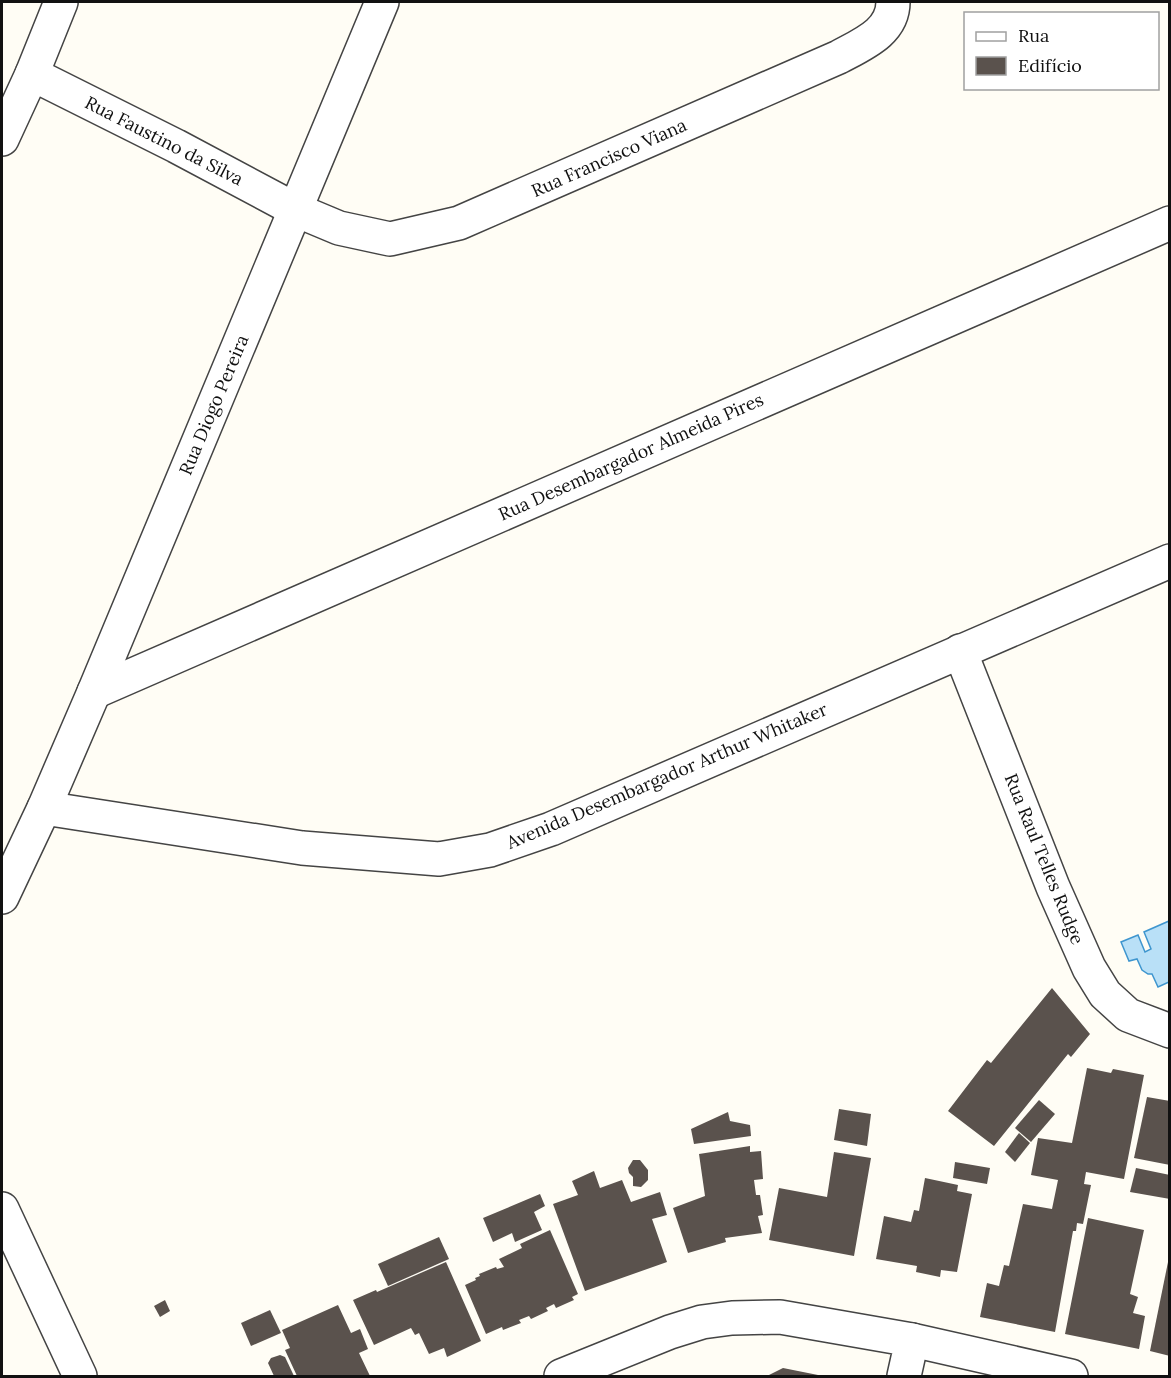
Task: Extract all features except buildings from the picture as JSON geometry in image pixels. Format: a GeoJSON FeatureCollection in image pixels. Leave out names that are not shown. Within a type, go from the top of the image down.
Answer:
{"type":"FeatureCollection","features":[{"type":"Feature","properties":{"kind":"street"},"geometry":{"type":"LineString","coordinates":[[2,139],[32,74],[60,2]]}},
{"type":"Feature","properties":{"kind":"street","name":"Rua Diogo Pereira"},"geometry":{"type":"LineString","coordinates":[[2,897],[44,808],[94,692],[382,2]]}},
{"type":"Feature","properties":{"kind":"street","name":"Rua Francisco Viana"},"geometry":{"type":"LineString","coordinates":[[296,210],[339,228],[390,239],[459,223],[839,57],[879,35],[893,14],[893,2]]}},
{"type":"Feature","properties":{"kind":"street","name":"Rua Faustino da Silva"},"geometry":{"type":"LineString","coordinates":[[32,74],[176,146],[296,210]]}},
{"type":"Feature","properties":{"kind":"street","name":"Rua Desembargador Almeida Pires"},"geometry":{"type":"LineString","coordinates":[[94,692],[1170,223]]}},
{"type":"Feature","properties":{"kind":"street","name":"Avenida Desembargador Arthur Whitaker"},"geometry":{"type":"LineString","coordinates":[[44,808],[302,848],[439,859],[490,850],[551,830],[1170,561]]}},
{"type":"Feature","properties":{"kind":"street","name":"Rua Raul Telles Rudge"},"geometry":{"type":"LineString","coordinates":[[960,651],[1053,887],[1089,968],[1105,994],[1128,1015],[1170,1031]]}},
{"type":"Feature","properties":{"kind":"street"},"geometry":{"type":"LineString","coordinates":[[2,1209],[80,1377]]}},
{"type":"Feature","properties":{"kind":"street"},"geometry":{"type":"LineString","coordinates":[[561,1377],[669,1332],[702,1322],[732,1318],[780,1317],[912,1340],[1071,1377]]}},
{"type":"Feature","properties":{"kind":"street"},"geometry":{"type":"LineString","coordinates":[[904,1377],[912,1340]]}},
{"type":"Feature","properties":{"kind":"water"},"geometry":{"type":"Polygon","coordinates":[[[1169,921],[1169,982],[1158,987],[1152,974],[1142,970],[1137,959],[1129,961],[1121,942],[1138,935],[1145,952],[1151,949],[1144,932],[1169,921]]]}}]}
